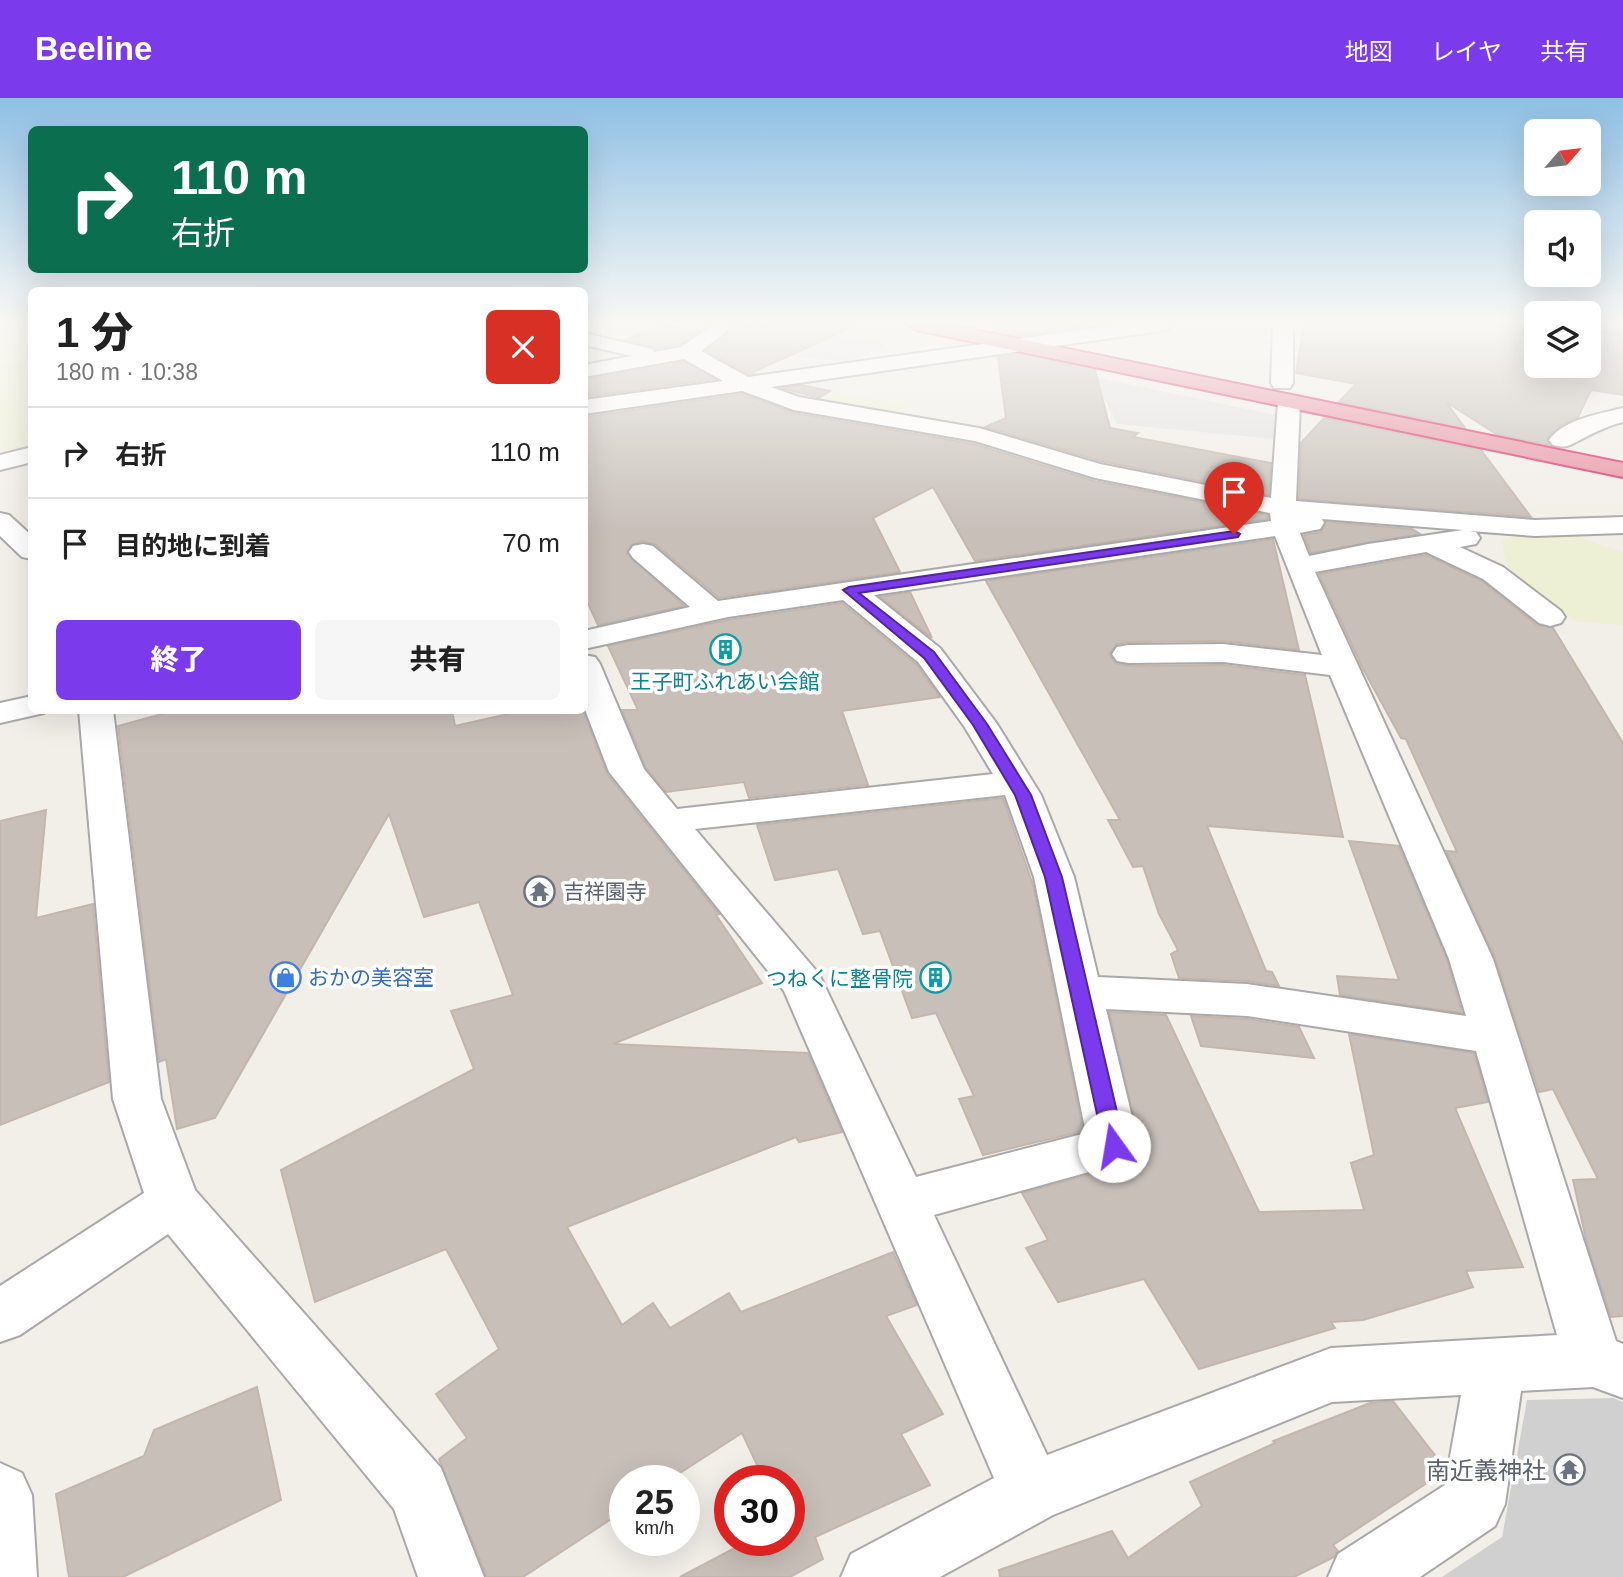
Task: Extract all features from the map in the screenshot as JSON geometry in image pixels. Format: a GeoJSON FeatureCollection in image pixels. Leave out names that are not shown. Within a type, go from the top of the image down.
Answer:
{"type":"FeatureCollection","features":[{"type":"Feature","properties":{"kind":"highway"},"geometry":{"type":"LineString","coordinates":[[1289,393],[1623,470]]}},
{"type":"Feature","properties":{"kind":"highway"},"geometry":{"type":"LineString","coordinates":[[1291,393],[1623,453]]}},
{"type":"Feature","properties":{"kind":"street"},"geometry":{"type":"LineString","coordinates":[[588,406],[681,393]]}},
{"type":"Feature","properties":{"kind":"street"},"geometry":{"type":"LineString","coordinates":[[767,393],[793,403],[979,435],[1095,471],[1284,517]]}},
{"type":"Feature","properties":{"kind":"street"},"geometry":{"type":"LineString","coordinates":[[874,1577],[1032,1492],[1331,1375],[1495,1366],[1608,1365],[1495,1037],[1471,959],[1299,567],[1284,517],[1285,393]]}},
{"type":"Feature","properties":{"kind":"street"},"geometry":{"type":"LineString","coordinates":[[1560,440],[1573,430],[1591,422],[1623,415]]}},
{"type":"Feature","properties":{"kind":"street"},"geometry":{"type":"LineString","coordinates":[[0,463],[28,455]]}},
{"type":"Feature","properties":{"kind":"street"},"geometry":{"type":"LineString","coordinates":[[0,520],[28,513]]}},
{"type":"Feature","properties":{"kind":"street"},"geometry":{"type":"LineString","coordinates":[[588,639],[712,611],[1284,517],[1358,514],[1515,526],[1623,525]]}},
{"type":"Feature","properties":{"kind":"street"},"geometry":{"type":"LineString","coordinates":[[0,520],[28,547]]}},
{"type":"Feature","properties":{"kind":"street"},"geometry":{"type":"LineString","coordinates":[[1299,567],[1367,551],[1431,544],[1515,526]]}},
{"type":"Feature","properties":{"kind":"street"},"geometry":{"type":"LineString","coordinates":[[1431,544],[1493,573],[1550,617]]}},
{"type":"Feature","properties":{"kind":"street"},"geometry":{"type":"LineString","coordinates":[[643,552],[712,611]]}},
{"type":"Feature","properties":{"kind":"street"},"geometry":{"type":"LineString","coordinates":[[849,590],[929,655],[980,724],[1023,795],[1054,877],[1114,1146],[902,1202]]}},
{"type":"Feature","properties":{"kind":"street"},"geometry":{"type":"LineString","coordinates":[[1128,654],[1223,653],[1343,667]]}},
{"type":"Feature","properties":{"kind":"street"},"geometry":{"type":"LineString","coordinates":[[588,674],[627,772],[803,985],[1032,1492]]}},
{"type":"Feature","properties":{"kind":"street"},"geometry":{"type":"LineString","coordinates":[[0,713],[28,707]]}},
{"type":"Feature","properties":{"kind":"street"},"geometry":{"type":"LineString","coordinates":[[96,714],[137,1100],[173,1202],[419,1490],[451,1577]]}},
{"type":"Feature","properties":{"kind":"street"},"geometry":{"type":"LineString","coordinates":[[668,821],[1015,783]]}},
{"type":"Feature","properties":{"kind":"street"},"geometry":{"type":"LineString","coordinates":[[1079,992],[1247,1000],[1495,1037]]}},
{"type":"Feature","properties":{"kind":"street"},"geometry":{"type":"LineString","coordinates":[[0,1317],[173,1202]]}},
{"type":"Feature","properties":{"kind":"street"},"geometry":{"type":"LineString","coordinates":[[1361,1577],[1473,1504],[1495,1366]]}},
{"type":"Feature","properties":{"kind":"street"},"geometry":{"type":"LineString","coordinates":[[0,1494],[4,1577]]}},
{"type":"Feature","properties":{"kind":"shaded area"},"geometry":{"type":"Polygon","coordinates":[[[1099,393],[1171,393],[1276,415],[1275,439],[1117,424],[1099,393]]]}},
{"type":"Feature","properties":{"kind":"shaded area","name":"南近義神社"},"geometry":{"type":"Polygon","coordinates":[[[1613,1398],[1623,1402],[1623,1577],[1442,1577],[1502,1537],[1527,1400],[1613,1398]]]}},
{"type":"Feature","properties":{"kind":"green space"},"geometry":{"type":"Polygon","coordinates":[[[0,393],[28,393],[28,450],[8,456],[0,440],[0,393]]]}},
{"type":"Feature","properties":{"kind":"green space"},"geometry":{"type":"Polygon","coordinates":[[[834,393],[916,402],[898,416],[818,404],[834,393]]]}},
{"type":"Feature","properties":{"kind":"green space"},"geometry":{"type":"Polygon","coordinates":[[[1515,536],[1576,536],[1623,552],[1623,625],[1577,622],[1502,571],[1507,566],[1501,541],[1515,536]]]}},
{"type":"Feature","properties":{"kind":"building"},"geometry":{"type":"Polygon","coordinates":[[[588,393],[613,393],[588,396],[588,393]]]}},
{"type":"Feature","properties":{"kind":"building"},"geometry":{"type":"Polygon","coordinates":[[[801,393],[827,393],[819,398],[801,393]]]}},
{"type":"Feature","properties":{"kind":"building"},"geometry":{"type":"Polygon","coordinates":[[[1003,393],[1101,393],[1110,428],[1138,433],[1133,437],[1271,463],[1269,495],[1101,461],[985,427],[1006,418],[1003,393]]]}},
{"type":"Feature","properties":{"kind":"building"},"geometry":{"type":"Polygon","coordinates":[[[1347,393],[1590,393],[1578,417],[1562,425],[1547,438],[1550,445],[1498,435],[1446,402],[1465,428],[1339,402],[1347,393]]]}},
{"type":"Feature","properties":{"kind":"building"},"geometry":{"type":"Polygon","coordinates":[[[742,394],[794,413],[974,444],[1094,481],[1268,515],[1268,519],[975,561],[933,487],[873,518],[900,572],[719,598],[655,544],[642,541],[631,545],[627,553],[684,606],[598,625],[588,604],[588,416],[742,394]]]}},
{"type":"Feature","properties":{"kind":"building"},"geometry":{"type":"Polygon","coordinates":[[[1324,418],[1481,450],[1531,517],[1299,499],[1301,443],[1324,418]]]}},
{"type":"Feature","properties":{"kind":"building"},"geometry":{"type":"Polygon","coordinates":[[[1326,522],[1412,529],[1420,534],[1311,553],[1304,535],[1321,532],[1326,522]]]}},
{"type":"Feature","properties":{"kind":"building"},"geometry":{"type":"Polygon","coordinates":[[[1273,539],[1299,650],[1223,641],[1128,642],[1117,644],[1109,654],[1115,663],[1128,666],[1223,665],[1305,675],[1343,837],[1207,826],[1266,971],[1272,972],[1279,986],[1247,981],[1179,978],[1171,954],[1178,950],[1159,914],[1143,866],[1133,867],[1108,820],[1120,820],[986,581],[1273,539]]]}},
{"type":"Feature","properties":{"kind":"building"},"geometry":{"type":"Polygon","coordinates":[[[1426,555],[1482,581],[1537,625],[1553,628],[1623,743],[1623,1316],[1611,1317],[1587,1244],[1573,1180],[1598,1179],[1553,1089],[1539,1092],[1495,958],[1446,851],[1457,852],[1406,739],[1401,738],[1362,667],[1319,574],[1426,555]]]}},
{"type":"Feature","properties":{"kind":"building"},"geometry":{"type":"Polygon","coordinates":[[[910,592],[932,638],[880,597],[910,592]]]}},
{"type":"Feature","properties":{"kind":"building"},"geometry":{"type":"Polygon","coordinates":[[[842,603],[916,664],[940,697],[842,711],[868,785],[749,798],[744,782],[666,792],[646,768],[622,710],[638,710],[608,646],[728,620],[842,603]]]}},
{"type":"Feature","properties":{"kind":"building"},"geometry":{"type":"Polygon","coordinates":[[[162,714],[453,714],[455,726],[508,714],[584,714],[607,774],[719,914],[716,915],[762,983],[613,1044],[808,1053],[842,1132],[799,1142],[796,1137],[567,1227],[622,1325],[653,1303],[670,1328],[729,1293],[741,1312],[893,1252],[917,1305],[886,1316],[943,1414],[901,1434],[930,1485],[815,1537],[823,1559],[790,1577],[680,1577],[720,1556],[805,1556],[805,1465],[757,1465],[742,1433],[692,1465],[609,1465],[609,1521],[523,1577],[487,1577],[439,1459],[467,1438],[436,1394],[499,1349],[446,1249],[315,1302],[281,1170],[474,1069],[451,1011],[513,995],[479,902],[424,917],[389,814],[215,1118],[177,1129],[166,1059],[159,1062],[118,726],[162,714]]]}},
{"type":"Feature","properties":{"kind":"building"},"geometry":{"type":"Polygon","coordinates":[[[1003,798],[1033,885],[1083,1131],[983,1155],[959,1099],[974,1096],[936,1013],[912,1018],[880,931],[863,934],[838,869],[775,880],[757,825],[1003,798]]]}},
{"type":"Feature","properties":{"kind":"building"},"geometry":{"type":"Polygon","coordinates":[[[46,810],[36,918],[93,904],[109,1082],[0,1125],[0,821],[46,810]]]}},
{"type":"Feature","properties":{"kind":"building"},"geometry":{"type":"Polygon","coordinates":[[[1349,841],[1399,846],[1447,960],[1462,1013],[1340,995],[1337,976],[1399,980],[1349,841]]]}},
{"type":"Feature","properties":{"kind":"building"},"geometry":{"type":"Polygon","coordinates":[[[1109,1012],[1166,1015],[1259,1212],[1364,1210],[1351,1163],[1374,1155],[1349,1034],[1474,1053],[1488,1102],[1455,1108],[1523,1267],[1466,1271],[1473,1287],[1363,1320],[1331,1322],[1335,1328],[1199,1369],[1144,1279],[1058,1302],[1026,1248],[1048,1240],[1022,1193],[1133,1163],[1141,1147],[1109,1012]]]}},
{"type":"Feature","properties":{"kind":"building"},"geometry":{"type":"Polygon","coordinates":[[[1191,1016],[1247,1019],[1299,1027],[1314,1058],[1201,1046],[1191,1016]]]}},
{"type":"Feature","properties":{"kind":"building"},"geometry":{"type":"Polygon","coordinates":[[[257,1387],[281,1500],[123,1577],[69,1577],[56,1494],[144,1456],[154,1430],[257,1387]]]}},
{"type":"Feature","properties":{"kind":"building"},"geometry":{"type":"Polygon","coordinates":[[[1393,1401],[1445,1471],[1333,1545],[1338,1551],[1334,1557],[1294,1577],[1000,1577],[999,1570],[1112,1531],[1128,1558],[1202,1506],[1190,1482],[1275,1443],[1273,1441],[1370,1403],[1393,1401]]]}},
{"type":"Feature","properties":{"kind":"place","name":"王子町ふれあい会館"},"geometry":{"type":"Point","coordinates":[725,649]}},
{"type":"Feature","properties":{"kind":"place","name":"吉祥園寺"},"geometry":{"type":"Point","coordinates":[540,891]}},
{"type":"Feature","properties":{"kind":"place","name":"おかの美容室"},"geometry":{"type":"Point","coordinates":[285,977]}},
{"type":"Feature","properties":{"kind":"place","name":"つねくに整骨院"},"geometry":{"type":"Point","coordinates":[936,978]}},
{"type":"Feature","properties":{"kind":"place","name":"南近義神社"},"geometry":{"type":"Point","coordinates":[1569,1470]}},
{"type":"Feature","properties":{"kind":"route"},"geometry":{"type":"LineString","coordinates":[[1114,1146],[1054,877],[1023,795],[980,724],[929,655],[849,590],[1234,534]]}}]}
